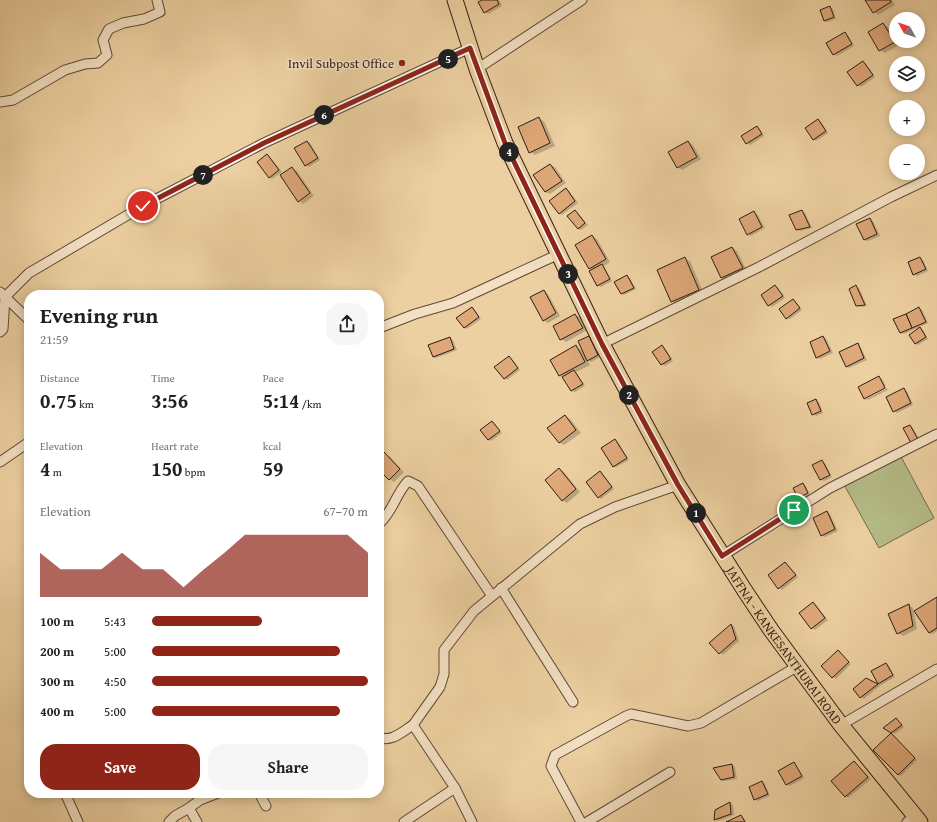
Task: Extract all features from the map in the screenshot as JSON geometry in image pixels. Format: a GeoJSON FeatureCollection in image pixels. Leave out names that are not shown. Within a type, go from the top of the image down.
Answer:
{"type":"FeatureCollection","features":[{"type":"Feature","properties":{"kind":"main road","name":"JAFFNA - KANKESANTHURAI ROAD"},"geometry":{"type":"LineString","coordinates":[[455,0],[477,69],[505,143],[602,344],[678,485],[722,556],[771,630],[914,820]]}},
{"type":"Feature","properties":{"kind":"street"},"geometry":{"type":"LineString","coordinates":[[0,102],[13,100],[65,70],[85,64],[98,63],[107,55],[103,40],[109,29],[123,23],[144,19],[160,12],[157,0]]}},
{"type":"Feature","properties":{"kind":"street"},"geometry":{"type":"LineString","coordinates":[[477,69],[582,0]]}},
{"type":"Feature","properties":{"kind":"street"},"geometry":{"type":"LineString","coordinates":[[2,294],[29,273],[143,206],[264,143],[470,48]]}},
{"type":"Feature","properties":{"kind":"street"},"geometry":{"type":"LineString","coordinates":[[602,344],[759,267],[937,174]]}},
{"type":"Feature","properties":{"kind":"street"},"geometry":{"type":"LineString","coordinates":[[384,326],[415,314],[453,303],[559,254]]}},
{"type":"Feature","properties":{"kind":"street"},"geometry":{"type":"LineString","coordinates":[[2,294],[24,315]]}},
{"type":"Feature","properties":{"kind":"street"},"geometry":{"type":"LineString","coordinates":[[0,332],[3,329],[2,294]]}},
{"type":"Feature","properties":{"kind":"street"},"geometry":{"type":"LineString","coordinates":[[722,556],[830,488],[937,434]]}},
{"type":"Feature","properties":{"kind":"street"},"geometry":{"type":"LineString","coordinates":[[0,462],[24,445]]}},
{"type":"Feature","properties":{"kind":"street"},"geometry":{"type":"LineString","coordinates":[[384,519],[390,512],[401,489],[408,481],[418,486],[492,596]]}},
{"type":"Feature","properties":{"kind":"street"},"geometry":{"type":"LineString","coordinates":[[384,740],[391,739],[413,725],[440,687],[444,674],[444,650],[474,611],[580,524],[615,507],[678,485]]}},
{"type":"Feature","properties":{"kind":"street"},"geometry":{"type":"LineString","coordinates":[[501,588],[573,702]]}},
{"type":"Feature","properties":{"kind":"street"},"geometry":{"type":"LineString","coordinates":[[581,822],[551,766],[555,755],[631,714],[688,726],[701,722],[798,666]]}},
{"type":"Feature","properties":{"kind":"street"},"geometry":{"type":"LineString","coordinates":[[841,725],[937,669]]}},
{"type":"Feature","properties":{"kind":"street"},"geometry":{"type":"LineString","coordinates":[[413,725],[455,788],[472,822]]}},
{"type":"Feature","properties":{"kind":"street"},"geometry":{"type":"LineString","coordinates":[[587,822],[670,772]]}},
{"type":"Feature","properties":{"kind":"street"},"geometry":{"type":"LineString","coordinates":[[404,822],[455,788]]}},
{"type":"Feature","properties":{"kind":"street"},"geometry":{"type":"LineString","coordinates":[[67,798],[78,822]]}},
{"type":"Feature","properties":{"kind":"street"},"geometry":{"type":"LineString","coordinates":[[169,822],[175,816],[205,798]]}},
{"type":"Feature","properties":{"kind":"street"},"geometry":{"type":"LineString","coordinates":[[262,798],[266,806]]}},
{"type":"Feature","properties":{"kind":"street"},"geometry":{"type":"LineString","coordinates":[[189,808],[197,822]]}},
{"type":"Feature","properties":{"kind":"green space"},"geometry":{"type":"Polygon","coordinates":[[[898,451],[934,518],[879,548],[842,481],[898,451]]]}},
{"type":"Feature","properties":{"kind":"building"},"geometry":{"type":"Polygon","coordinates":[[[482,0],[497,0],[499,4],[484,13],[478,2],[482,0]]]}},
{"type":"Feature","properties":{"kind":"building"},"geometry":{"type":"Polygon","coordinates":[[[865,0],[890,0],[891,2],[873,13],[865,0]]]}},
{"type":"Feature","properties":{"kind":"building"},"geometry":{"type":"Polygon","coordinates":[[[830,6],[834,17],[824,21],[820,10],[830,6]]]}},
{"type":"Feature","properties":{"kind":"building"},"geometry":{"type":"Polygon","coordinates":[[[883,23],[889,32],[889,45],[879,51],[868,32],[883,23]]]}},
{"type":"Feature","properties":{"kind":"building"},"geometry":{"type":"Polygon","coordinates":[[[845,32],[852,44],[833,55],[826,43],[845,32]]]}},
{"type":"Feature","properties":{"kind":"building"},"geometry":{"type":"Polygon","coordinates":[[[863,61],[873,75],[857,86],[847,72],[863,61]]]}},
{"type":"Feature","properties":{"kind":"building"},"geometry":{"type":"Polygon","coordinates":[[[539,117],[550,143],[529,153],[518,127],[539,117]]]}},
{"type":"Feature","properties":{"kind":"building"},"geometry":{"type":"Polygon","coordinates":[[[818,119],[826,131],[813,140],[805,128],[818,119]]]}},
{"type":"Feature","properties":{"kind":"building"},"geometry":{"type":"Polygon","coordinates":[[[757,126],[762,134],[746,144],[741,136],[757,126]]]}},
{"type":"Feature","properties":{"kind":"building"},"geometry":{"type":"Polygon","coordinates":[[[307,141],[318,158],[305,166],[294,148],[307,141]]]}},
{"type":"Feature","properties":{"kind":"building"},"geometry":{"type":"Polygon","coordinates":[[[688,141],[697,157],[677,168],[668,152],[688,141]]]}},
{"type":"Feature","properties":{"kind":"building"},"geometry":{"type":"Polygon","coordinates":[[[267,154],[279,170],[269,178],[257,162],[267,154]]]}},
{"type":"Feature","properties":{"kind":"building"},"geometry":{"type":"Polygon","coordinates":[[[550,164],[562,181],[545,192],[533,175],[550,164]]]}},
{"type":"Feature","properties":{"kind":"building"},"geometry":{"type":"Polygon","coordinates":[[[292,167],[310,193],[298,202],[280,175],[292,167]]]}},
{"type":"Feature","properties":{"kind":"building"},"geometry":{"type":"Polygon","coordinates":[[[566,188],[575,201],[559,214],[549,201],[566,188]]]}},
{"type":"Feature","properties":{"kind":"building"},"geometry":{"type":"Polygon","coordinates":[[[575,210],[585,223],[578,229],[567,216],[575,210]]]}},
{"type":"Feature","properties":{"kind":"building"},"geometry":{"type":"Polygon","coordinates":[[[802,210],[810,227],[796,230],[789,215],[802,210]]]}},
{"type":"Feature","properties":{"kind":"building"},"geometry":{"type":"Polygon","coordinates":[[[754,211],[762,227],[747,235],[739,219],[754,211]]]}},
{"type":"Feature","properties":{"kind":"building"},"geometry":{"type":"Polygon","coordinates":[[[870,218],[877,234],[864,240],[856,224],[870,218]]]}},
{"type":"Feature","properties":{"kind":"building"},"geometry":{"type":"Polygon","coordinates":[[[592,235],[606,259],[589,269],[575,245],[592,235]]]}},
{"type":"Feature","properties":{"kind":"building"},"geometry":{"type":"Polygon","coordinates":[[[732,247],[743,268],[721,278],[711,257],[732,247]]]}},
{"type":"Feature","properties":{"kind":"building"},"geometry":{"type":"Polygon","coordinates":[[[685,257],[699,290],[671,302],[657,270],[685,257]]]}},
{"type":"Feature","properties":{"kind":"building"},"geometry":{"type":"Polygon","coordinates":[[[920,257],[926,269],[913,275],[908,262],[920,257]]]}},
{"type":"Feature","properties":{"kind":"building"},"geometry":{"type":"Polygon","coordinates":[[[602,264],[610,279],[597,286],[589,271],[602,264]]]}},
{"type":"Feature","properties":{"kind":"building"},"geometry":{"type":"Polygon","coordinates":[[[627,275],[634,288],[621,294],[614,282],[627,275]]]}},
{"type":"Feature","properties":{"kind":"building"},"geometry":{"type":"Polygon","coordinates":[[[775,285],[783,296],[768,306],[761,295],[775,285]]]}},
{"type":"Feature","properties":{"kind":"building"},"geometry":{"type":"Polygon","coordinates":[[[856,285],[865,305],[856,306],[849,289],[856,285]]]}},
{"type":"Feature","properties":{"kind":"building"},"geometry":{"type":"Polygon","coordinates":[[[544,290],[556,313],[543,321],[530,297],[544,290]]]}},
{"type":"Feature","properties":{"kind":"building"},"geometry":{"type":"Polygon","coordinates":[[[793,299],[800,308],[786,319],[779,309],[793,299]]]}},
{"type":"Feature","properties":{"kind":"building"},"geometry":{"type":"Polygon","coordinates":[[[472,307],[479,317],[464,328],[456,318],[472,307]]]}},
{"type":"Feature","properties":{"kind":"building"},"geometry":{"type":"Polygon","coordinates":[[[919,307],[926,322],[912,328],[906,314],[919,307]]]}},
{"type":"Feature","properties":{"kind":"building"},"geometry":{"type":"Polygon","coordinates":[[[575,314],[583,328],[560,340],[553,326],[575,314]]]}},
{"type":"Feature","properties":{"kind":"building"},"geometry":{"type":"Polygon","coordinates":[[[906,314],[912,328],[900,333],[893,319],[906,314]]]}},
{"type":"Feature","properties":{"kind":"building"},"geometry":{"type":"Polygon","coordinates":[[[920,327],[926,337],[915,344],[909,335],[920,327]]]}},
{"type":"Feature","properties":{"kind":"building"},"geometry":{"type":"Polygon","coordinates":[[[589,336],[598,355],[587,361],[578,341],[589,336]]]}},
{"type":"Feature","properties":{"kind":"building"},"geometry":{"type":"Polygon","coordinates":[[[823,336],[830,351],[816,358],[810,342],[823,336]]]}},
{"type":"Feature","properties":{"kind":"building"},"geometry":{"type":"Polygon","coordinates":[[[450,337],[454,349],[433,357],[428,345],[450,337]]]}},
{"type":"Feature","properties":{"kind":"building"},"geometry":{"type":"Polygon","coordinates":[[[858,343],[864,358],[846,367],[839,352],[858,343]]]}},
{"type":"Feature","properties":{"kind":"building"},"geometry":{"type":"Polygon","coordinates":[[[576,345],[585,362],[559,376],[550,360],[576,345]]]}},
{"type":"Feature","properties":{"kind":"building"},"geometry":{"type":"Polygon","coordinates":[[[662,345],[671,359],[661,365],[652,352],[662,345]]]}},
{"type":"Feature","properties":{"kind":"building"},"geometry":{"type":"Polygon","coordinates":[[[509,356],[518,368],[504,379],[494,367],[509,356]]]}},
{"type":"Feature","properties":{"kind":"building"},"geometry":{"type":"Polygon","coordinates":[[[574,370],[583,384],[571,391],[562,377],[574,370]]]}},
{"type":"Feature","properties":{"kind":"building"},"geometry":{"type":"Polygon","coordinates":[[[879,376],[885,388],[864,399],[858,387],[879,376]]]}},
{"type":"Feature","properties":{"kind":"building"},"geometry":{"type":"Polygon","coordinates":[[[904,388],[911,403],[893,412],[886,397],[904,388]]]}},
{"type":"Feature","properties":{"kind":"building"},"geometry":{"type":"Polygon","coordinates":[[[816,399],[821,411],[812,415],[807,403],[816,399]]]}},
{"type":"Feature","properties":{"kind":"building"},"geometry":{"type":"Polygon","coordinates":[[[565,415],[576,430],[559,443],[547,428],[565,415]]]}},
{"type":"Feature","properties":{"kind":"building"},"geometry":{"type":"Polygon","coordinates":[[[492,421],[500,431],[488,440],[480,430],[492,421]]]}},
{"type":"Feature","properties":{"kind":"building"},"geometry":{"type":"Polygon","coordinates":[[[910,425],[920,443],[911,443],[903,428],[910,425]]]}},
{"type":"Feature","properties":{"kind":"building"},"geometry":{"type":"Polygon","coordinates":[[[615,439],[627,458],[613,467],[601,448],[615,439]]]}},
{"type":"Feature","properties":{"kind":"building"},"geometry":{"type":"Polygon","coordinates":[[[384,452],[400,469],[389,480],[384,475],[384,452]]]}},
{"type":"Feature","properties":{"kind":"building"},"geometry":{"type":"Polygon","coordinates":[[[822,460],[830,475],[820,480],[812,465],[822,460]]]}},
{"type":"Feature","properties":{"kind":"building"},"geometry":{"type":"Polygon","coordinates":[[[559,468],[576,489],[562,501],[545,480],[559,468]]]}},
{"type":"Feature","properties":{"kind":"building"},"geometry":{"type":"Polygon","coordinates":[[[600,471],[612,487],[598,498],[586,482],[600,471]]]}},
{"type":"Feature","properties":{"kind":"building"},"geometry":{"type":"Polygon","coordinates":[[[803,483],[808,493],[798,498],[793,488],[803,483]]]}},
{"type":"Feature","properties":{"kind":"building"},"geometry":{"type":"Polygon","coordinates":[[[827,511],[835,529],[821,536],[813,518],[827,511]]]}},
{"type":"Feature","properties":{"kind":"building"},"geometry":{"type":"Polygon","coordinates":[[[785,562],[796,575],[778,589],[768,575],[785,562]]]}},
{"type":"Feature","properties":{"kind":"building"},"geometry":{"type":"Polygon","coordinates":[[[937,597],[937,628],[929,633],[914,611],[937,597]]]}},
{"type":"Feature","properties":{"kind":"building"},"geometry":{"type":"Polygon","coordinates":[[[813,602],[825,618],[811,629],[799,613],[813,602]]]}},
{"type":"Feature","properties":{"kind":"building"},"geometry":{"type":"Polygon","coordinates":[[[909,604],[913,626],[897,634],[888,614],[909,604]]]}},
{"type":"Feature","properties":{"kind":"building"},"geometry":{"type":"Polygon","coordinates":[[[731,624],[736,639],[719,654],[709,643],[731,624]]]}},
{"type":"Feature","properties":{"kind":"building"},"geometry":{"type":"Polygon","coordinates":[[[838,650],[849,662],[832,678],[821,666],[838,650]]]}},
{"type":"Feature","properties":{"kind":"building"},"geometry":{"type":"Polygon","coordinates":[[[886,663],[893,675],[878,684],[871,671],[886,663]]]}},
{"type":"Feature","properties":{"kind":"building"},"geometry":{"type":"Polygon","coordinates":[[[866,678],[878,684],[860,698],[853,689],[866,678]]]}},
{"type":"Feature","properties":{"kind":"building"},"geometry":{"type":"Polygon","coordinates":[[[896,718],[902,725],[891,733],[883,728],[896,718]]]}},
{"type":"Feature","properties":{"kind":"building"},"geometry":{"type":"Polygon","coordinates":[[[891,733],[915,758],[898,775],[873,750],[891,733]]]}},
{"type":"Feature","properties":{"kind":"building"},"geometry":{"type":"Polygon","coordinates":[[[854,761],[868,777],[845,797],[831,781],[854,761]]]}},
{"type":"Feature","properties":{"kind":"building"},"geometry":{"type":"Polygon","coordinates":[[[794,762],[802,776],[786,785],[778,771],[794,762]]]}},
{"type":"Feature","properties":{"kind":"building"},"geometry":{"type":"Polygon","coordinates":[[[732,764],[734,777],[721,780],[713,768],[732,764]]]}},
{"type":"Feature","properties":{"kind":"building"},"geometry":{"type":"Polygon","coordinates":[[[762,781],[768,794],[754,800],[749,787],[762,781]]]}},
{"type":"Feature","properties":{"kind":"building"},"geometry":{"type":"Polygon","coordinates":[[[730,802],[731,814],[714,820],[715,810],[730,802]]]}},
{"type":"Feature","properties":{"kind":"building"},"geometry":{"type":"Polygon","coordinates":[[[741,815],[745,822],[726,822],[741,815]]]}},
{"type":"Feature","properties":{"kind":"place","name":"Invil Subpost Office"},"geometry":{"type":"Point","coordinates":[402,63]}},
{"type":"Feature","properties":{"kind":"route"},"geometry":{"type":"LineString","coordinates":[[143,206],[264,143],[470,48],[505,143],[602,344],[678,485],[722,556],[794,510]]}}]}
